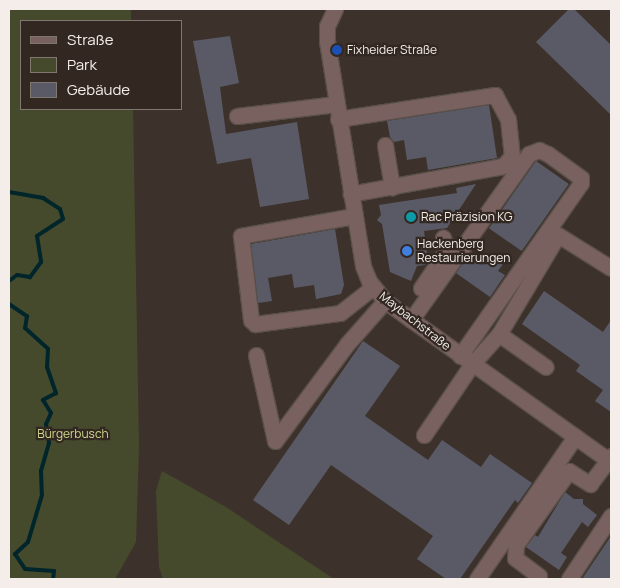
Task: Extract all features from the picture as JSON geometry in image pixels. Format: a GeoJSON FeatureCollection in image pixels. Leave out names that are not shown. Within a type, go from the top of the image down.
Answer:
{"type":"FeatureCollection","features":[{"type":"Feature","properties":{"kind":"street","name":"Maybachstraße"},"geometry":{"type":"LineString","coordinates":[[334,12],[327,41],[363,266],[373,287],[386,301],[466,360],[575,437],[610,459]]}},
{"type":"Feature","properties":{"kind":"street"},"geometry":{"type":"LineString","coordinates":[[238,116],[337,111],[496,95],[501,101],[508,119],[512,149],[510,161],[503,166],[351,194]]}},
{"type":"Feature","properties":{"kind":"street"},"geometry":{"type":"LineString","coordinates":[[385,145],[392,187]]}},
{"type":"Feature","properties":{"kind":"street"},"geometry":{"type":"LineString","coordinates":[[408,317],[529,154],[539,150],[548,154],[581,178],[581,183],[466,360],[424,435]]}},
{"type":"Feature","properties":{"kind":"street"},"geometry":{"type":"LineString","coordinates":[[354,216],[241,236],[251,320],[254,324],[340,312],[373,287]]}},
{"type":"Feature","properties":{"kind":"street"},"geometry":{"type":"LineString","coordinates":[[466,360],[499,334],[558,236],[611,268]]}},
{"type":"Feature","properties":{"kind":"street"},"geometry":{"type":"LineString","coordinates":[[408,317],[447,250],[443,238]]}},
{"type":"Feature","properties":{"kind":"street"},"geometry":{"type":"LineString","coordinates":[[256,355],[275,441],[347,344],[386,301]]}},
{"type":"Feature","properties":{"kind":"street"},"geometry":{"type":"LineString","coordinates":[[499,334],[546,367]]}},
{"type":"Feature","properties":{"kind":"street"},"geometry":{"type":"LineString","coordinates":[[477,579],[575,437]]}},
{"type":"Feature","properties":{"kind":"street"},"geometry":{"type":"LineString","coordinates":[[539,576],[515,558],[516,545],[569,471],[590,484],[610,459]]}},
{"type":"Feature","properties":{"kind":"street"},"geometry":{"type":"LineString","coordinates":[[569,579],[611,516]]}},
{"type":"Feature","properties":{"kind":"green space","name":"Bürgerbusch"},"geometry":{"type":"Polygon","coordinates":[[[9,9],[131,9],[131,20],[20,20],[20,110],[133,110],[139,446],[136,542],[115,579],[9,579],[9,9]]]}},
{"type":"Feature","properties":{"kind":"green space"},"geometry":{"type":"Polygon","coordinates":[[[162,471],[226,507],[334,579],[163,579],[159,567],[156,491],[162,471]]]}},
{"type":"Feature","properties":{"kind":"building"},"geometry":{"type":"Polygon","coordinates":[[[569,9],[574,9],[611,45],[611,115],[536,42],[569,9]]]}},
{"type":"Feature","properties":{"kind":"building"},"geometry":{"type":"Polygon","coordinates":[[[230,36],[239,83],[220,87],[226,134],[297,122],[309,199],[260,207],[251,158],[217,164],[193,41],[230,36]]]}},
{"type":"Feature","properties":{"kind":"building"},"geometry":{"type":"Polygon","coordinates":[[[489,105],[497,158],[428,170],[426,157],[407,160],[404,140],[394,142],[390,137],[387,121],[489,105]]]}},
{"type":"Feature","properties":{"kind":"building"},"geometry":{"type":"Polygon","coordinates":[[[536,161],[569,184],[522,251],[489,228],[536,161]]]}},
{"type":"Feature","properties":{"kind":"building"},"geometry":{"type":"Polygon","coordinates":[[[476,184],[447,228],[424,231],[428,261],[425,265],[417,266],[411,281],[390,272],[382,224],[377,220],[381,215],[379,205],[457,193],[456,188],[476,184]]]}},
{"type":"Feature","properties":{"kind":"building"},"geometry":{"type":"Polygon","coordinates":[[[335,229],[344,285],[341,294],[316,299],[314,285],[294,288],[292,274],[268,278],[272,301],[258,303],[251,244],[335,229]]]}},
{"type":"Feature","properties":{"kind":"building"},"geometry":{"type":"Polygon","coordinates":[[[471,252],[485,261],[490,255],[503,264],[498,271],[505,275],[490,297],[456,273],[471,252]]]}},
{"type":"Feature","properties":{"kind":"building"},"geometry":{"type":"Polygon","coordinates":[[[544,291],[603,332],[611,320],[611,412],[595,401],[603,390],[576,371],[580,365],[522,324],[544,291]]]}},
{"type":"Feature","properties":{"kind":"building"},"geometry":{"type":"Polygon","coordinates":[[[363,341],[400,366],[365,416],[428,460],[442,440],[481,467],[490,454],[532,483],[518,503],[515,500],[460,579],[446,579],[417,559],[433,536],[331,465],[289,525],[253,500],[363,341]]]}},
{"type":"Feature","properties":{"kind":"building"},"geometry":{"type":"Polygon","coordinates":[[[565,492],[574,499],[583,499],[583,504],[597,515],[588,527],[582,522],[561,553],[567,557],[559,570],[526,547],[535,535],[538,537],[565,492]]]}},
{"type":"Feature","properties":{"kind":"building"},"geometry":{"type":"Polygon","coordinates":[[[611,536],[611,579],[582,579],[611,536]]]}},
{"type":"Feature","properties":{"kind":"waterway"},"geometry":{"type":"LineString","coordinates":[[9,192],[43,198],[60,209],[63,219],[37,236],[41,262],[30,277],[17,275],[9,281]]}},
{"type":"Feature","properties":{"kind":"waterway"},"geometry":{"type":"LineString","coordinates":[[9,304],[27,316],[25,328],[48,349],[47,367],[56,393],[43,400],[51,413],[46,424],[49,443],[41,471],[42,495],[28,542],[15,554],[25,569],[54,571],[53,579]]}},
{"type":"Feature","properties":{"kind":"place","name":"Fixheider Straße"},"geometry":{"type":"Point","coordinates":[337,50]}},
{"type":"Feature","properties":{"kind":"place","name":"Rac Präzision KG"},"geometry":{"type":"Point","coordinates":[411,217]}},
{"type":"Feature","properties":{"kind":"place","name":"Hackenberg Restaurierungen"},"geometry":{"type":"Point","coordinates":[407,251]}}]}
